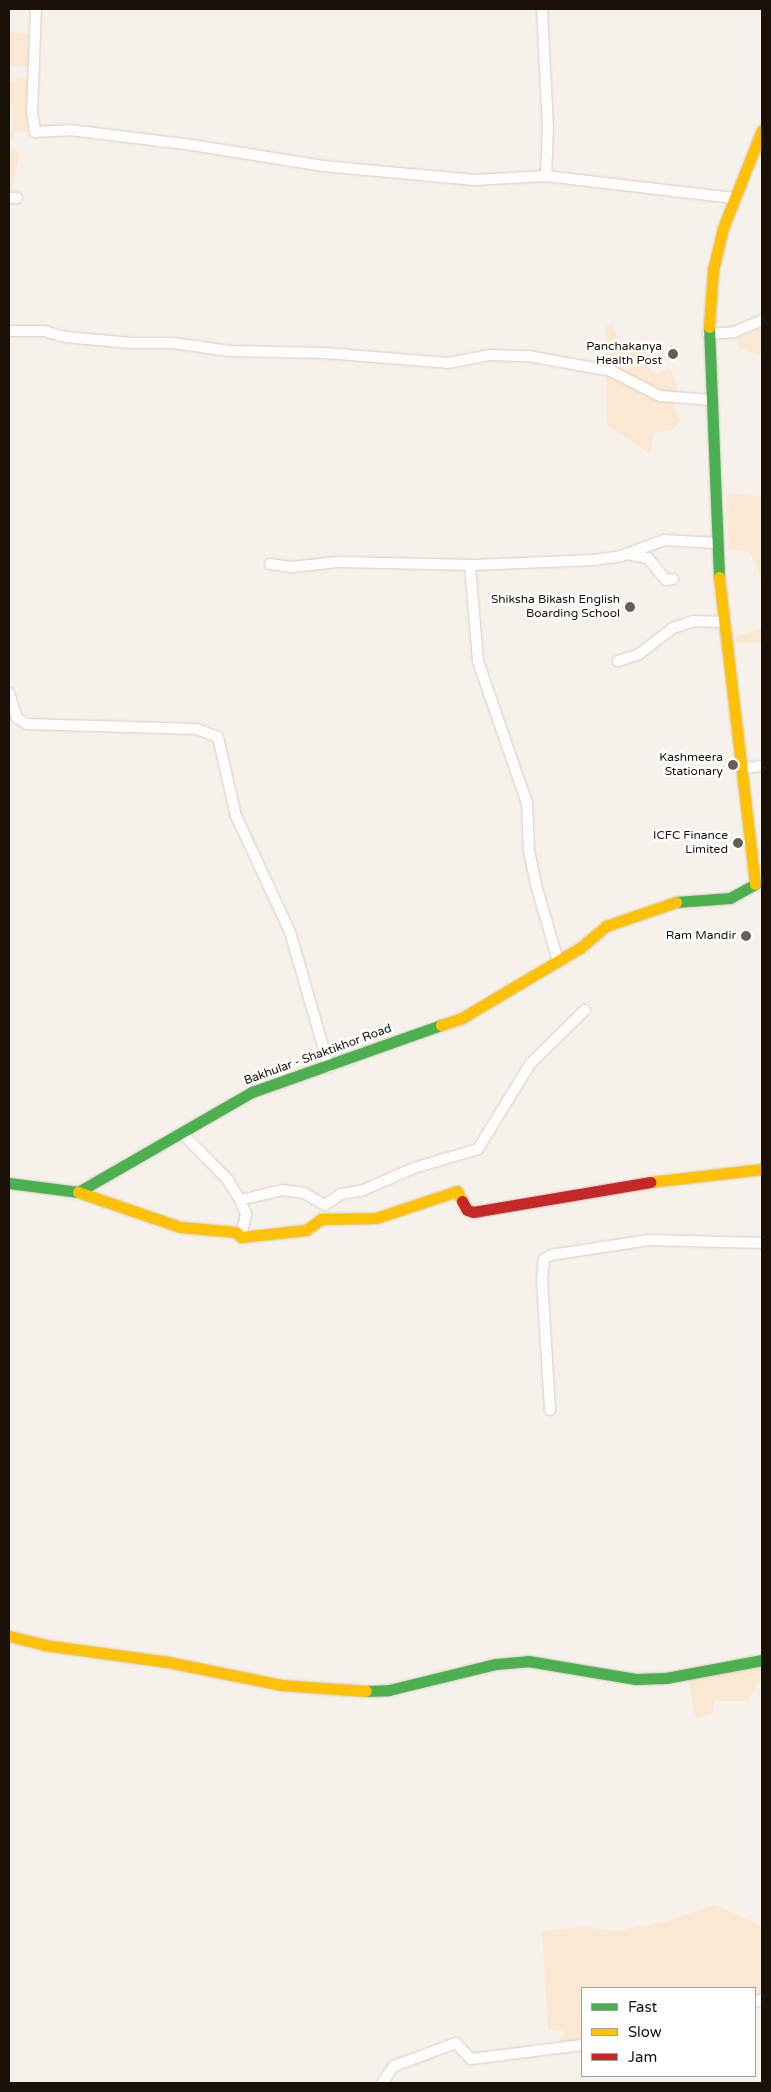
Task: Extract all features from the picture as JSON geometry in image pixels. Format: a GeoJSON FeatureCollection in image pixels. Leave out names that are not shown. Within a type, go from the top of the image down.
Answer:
{"type":"FeatureCollection","features":[{"type":"Feature","properties":{"kind":"street"},"geometry":{"type":"LineString","coordinates":[[36,9],[32,112],[35,132],[70,130],[192,145],[323,166],[474,180],[546,176],[733,198]]}},
{"type":"Feature","properties":{"kind":"street"},"geometry":{"type":"LineString","coordinates":[[542,9],[548,127],[546,176]]}},
{"type":"Feature","properties":{"kind":"street"},"geometry":{"type":"LineString","coordinates":[[759,887],[723,622],[716,543],[708,334],[713,270],[733,198],[762,130]]}},
{"type":"Feature","properties":{"kind":"street"},"geometry":{"type":"LineString","coordinates":[[708,334],[734,332],[762,320]]}},
{"type":"Feature","properties":{"kind":"street"},"geometry":{"type":"LineString","coordinates":[[9,331],[44,331],[66,337],[132,344],[173,343],[229,351],[325,352],[448,363],[490,355],[528,356],[611,371],[660,396],[712,400]]}},
{"type":"Feature","properties":{"kind":"street"},"geometry":{"type":"LineString","coordinates":[[270,564],[292,567],[338,562],[470,565],[594,560],[625,554],[664,540],[716,543]]}},
{"type":"Feature","properties":{"kind":"street"},"geometry":{"type":"LineString","coordinates":[[625,554],[648,558],[666,580],[672,579]]}},
{"type":"Feature","properties":{"kind":"street"},"geometry":{"type":"LineString","coordinates":[[470,565],[478,662],[527,803],[529,851],[536,885],[558,961]]}},
{"type":"Feature","properties":{"kind":"street"},"geometry":{"type":"LineString","coordinates":[[618,661],[639,654],[674,628],[693,621],[723,622]]}},
{"type":"Feature","properties":{"kind":"street"},"geometry":{"type":"LineString","coordinates":[[9,693],[17,718],[27,724],[197,729],[218,737],[236,816],[290,932],[329,1067]]}},
{"type":"Feature","properties":{"kind":"street"},"geometry":{"type":"LineString","coordinates":[[744,768],[762,766]]}},
{"type":"Feature","properties":{"kind":"street","name":"Bakhular - Shaktikhor Road"},"geometry":{"type":"LineString","coordinates":[[78,1192],[182,1134],[252,1092],[329,1067],[462,1018],[580,948],[606,926],[641,911],[690,900],[718,901],[759,887]]}},
{"type":"Feature","properties":{"kind":"street"},"geometry":{"type":"LineString","coordinates":[[240,1200],[282,1190],[304,1193],[325,1205],[341,1194],[361,1191],[414,1168],[478,1149],[530,1064],[585,1010]]}},
{"type":"Feature","properties":{"kind":"street"},"geometry":{"type":"LineString","coordinates":[[182,1134],[227,1179],[240,1200],[246,1214],[241,1237]]}},
{"type":"Feature","properties":{"kind":"street"},"geometry":{"type":"LineString","coordinates":[[241,1237],[306,1230],[322,1219],[376,1218],[457,1191],[467,1210],[473,1212],[669,1179],[762,1169]]}},
{"type":"Feature","properties":{"kind":"street"},"geometry":{"type":"LineString","coordinates":[[9,1183],[78,1192],[180,1227],[236,1232],[241,1237]]}},
{"type":"Feature","properties":{"kind":"street"},"geometry":{"type":"LineString","coordinates":[[550,1410],[542,1282],[544,1259],[551,1255],[649,1240],[762,1242]]}},
{"type":"Feature","properties":{"kind":"street"},"geometry":{"type":"LineString","coordinates":[[9,1636],[44,1645],[168,1662],[280,1685],[356,1691],[396,1688],[474,1669],[528,1661],[636,1679],[666,1678],[762,1660]]}},
{"type":"Feature","properties":{"kind":"street"},"geometry":{"type":"LineString","coordinates":[[382,2083],[394,2066],[456,2043],[471,2059],[581,2045]]}},
{"type":"Feature","properties":{"kind":"shaded area"},"geometry":{"type":"Polygon","coordinates":[[[9,32],[29,34],[31,67],[9,65],[9,32]]]}},
{"type":"Feature","properties":{"kind":"shaded area"},"geometry":{"type":"Polygon","coordinates":[[[15,78],[31,80],[27,131],[16,132],[11,140],[9,134],[12,131],[13,105],[9,104],[9,81],[16,81],[15,78]]]}},
{"type":"Feature","properties":{"kind":"shaded area"},"geometry":{"type":"Polygon","coordinates":[[[9,143],[11,149],[20,152],[12,191],[9,191],[9,143]]]}},
{"type":"Feature","properties":{"kind":"shaded area"},"geometry":{"type":"Polygon","coordinates":[[[612,323],[618,341],[639,341],[642,347],[649,351],[651,371],[657,374],[670,368],[678,387],[674,408],[681,420],[672,430],[654,433],[650,454],[607,425],[605,328],[612,323]]]}},
{"type":"Feature","properties":{"kind":"shaded area"},"geometry":{"type":"Polygon","coordinates":[[[762,328],[762,356],[739,349],[738,338],[762,328]]]}},
{"type":"Feature","properties":{"kind":"shaded area"},"geometry":{"type":"Polygon","coordinates":[[[726,494],[762,496],[762,588],[758,568],[749,552],[729,549],[726,494]]]}},
{"type":"Feature","properties":{"kind":"shaded area"},"geometry":{"type":"Polygon","coordinates":[[[762,628],[762,643],[736,643],[737,636],[762,628]]]}},
{"type":"Feature","properties":{"kind":"shaded area"},"geometry":{"type":"Polygon","coordinates":[[[762,1664],[762,1676],[748,1701],[714,1701],[713,1714],[696,1718],[687,1676],[762,1664]]]}},
{"type":"Feature","properties":{"kind":"shaded area"},"geometry":{"type":"Polygon","coordinates":[[[715,1905],[762,1926],[762,1996],[756,1998],[756,1987],[581,1987],[581,2040],[559,2042],[565,2031],[548,2029],[542,1931],[584,1927],[617,1931],[667,1921],[715,1905]]]}},
{"type":"Feature","properties":{"kind":"traffic: fast"},"geometry":{"type":"LineString","coordinates":[[709,327],[719,577]]}},
{"type":"Feature","properties":{"kind":"traffic: fast"},"geometry":{"type":"LineString","coordinates":[[676,902],[730,898],[755,884]]}},
{"type":"Feature","properties":{"kind":"traffic: fast"},"geometry":{"type":"LineString","coordinates":[[9,1183],[78,1192],[252,1092],[441,1025]]}},
{"type":"Feature","properties":{"kind":"traffic: fast"},"geometry":{"type":"LineString","coordinates":[[366,1691],[389,1690],[496,1664],[528,1661],[636,1679],[666,1678],[762,1660]]}},
{"type":"Feature","properties":{"kind":"traffic: slow"},"geometry":{"type":"LineString","coordinates":[[709,327],[713,270],[723,228],[762,130]]}},
{"type":"Feature","properties":{"kind":"traffic: slow"},"geometry":{"type":"LineString","coordinates":[[719,577],[755,884]]}},
{"type":"Feature","properties":{"kind":"traffic: slow"},"geometry":{"type":"LineString","coordinates":[[441,1025],[462,1018],[580,948],[606,926],[676,902]]}},
{"type":"Feature","properties":{"kind":"traffic: slow"},"geometry":{"type":"LineString","coordinates":[[650,1182],[762,1169]]}},
{"type":"Feature","properties":{"kind":"traffic: slow"},"geometry":{"type":"LineString","coordinates":[[78,1192],[180,1227],[236,1232],[241,1237],[306,1230],[321,1219],[376,1218],[457,1191],[462,1201]]}},
{"type":"Feature","properties":{"kind":"traffic: slow"},"geometry":{"type":"LineString","coordinates":[[9,1636],[44,1645],[168,1662],[281,1685],[366,1691]]}},
{"type":"Feature","properties":{"kind":"traffic: jam"},"geometry":{"type":"LineString","coordinates":[[462,1201],[467,1210],[473,1212],[650,1182]]}},
{"type":"Feature","properties":{"kind":"place","name":"Panchakanya Health Post"},"geometry":{"type":"Point","coordinates":[673,354]}},
{"type":"Feature","properties":{"kind":"place","name":"Shiksha Bikash English Boarding School"},"geometry":{"type":"Point","coordinates":[630,607]}},
{"type":"Feature","properties":{"kind":"place","name":"Kashmeera Stationary"},"geometry":{"type":"Point","coordinates":[733,765]}},
{"type":"Feature","properties":{"kind":"place","name":"ICFC Finance Limited"},"geometry":{"type":"Point","coordinates":[738,843]}},
{"type":"Feature","properties":{"kind":"place","name":"Ram Mandir"},"geometry":{"type":"Point","coordinates":[746,936]}}]}
